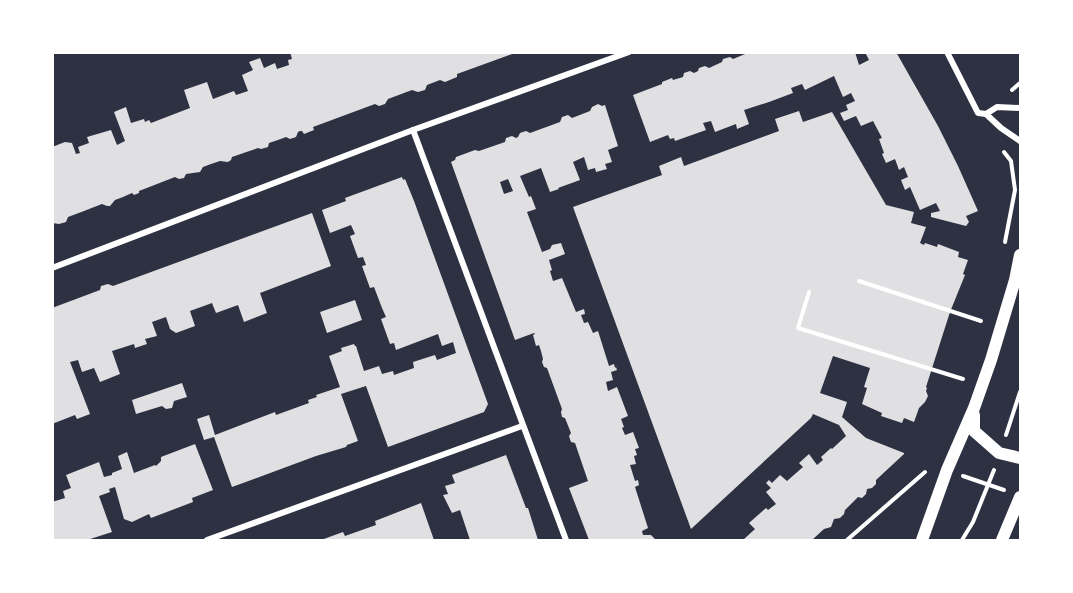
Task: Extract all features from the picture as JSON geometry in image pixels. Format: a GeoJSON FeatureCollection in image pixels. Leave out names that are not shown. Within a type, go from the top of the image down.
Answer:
{"type":"FeatureCollection","features":[{"type":"Feature","properties":{"kind":"main road"},"geometry":{"type":"LineString","coordinates":[[922,540],[991,360],[1015,280],[1020,255]]}},
{"type":"Feature","properties":{"kind":"main road"},"geometry":{"type":"LineString","coordinates":[[974,408],[974,430],[999,453],[1020,458]]}},
{"type":"Feature","properties":{"kind":"main road"},"geometry":{"type":"LineString","coordinates":[[1002,540],[1015,494]]}},
{"type":"Feature","properties":{"kind":"street"},"geometry":{"type":"LineString","coordinates":[[52,268],[413,130],[629,52]]}},
{"type":"Feature","properties":{"kind":"street"},"geometry":{"type":"LineString","coordinates":[[947,52],[978,114],[986,114],[997,107],[1020,108]]}},
{"type":"Feature","properties":{"kind":"street"},"geometry":{"type":"LineString","coordinates":[[986,114],[1020,141]]}},
{"type":"Feature","properties":{"kind":"street"},"geometry":{"type":"LineString","coordinates":[[413,130],[566,540]]}},
{"type":"Feature","properties":{"kind":"street"},"geometry":{"type":"LineString","coordinates":[[207,540],[522,426]]}},
{"type":"Feature","properties":{"kind":"path"},"geometry":{"type":"LineString","coordinates":[[1004,245],[1015,190],[1020,190]]}},
{"type":"Feature","properties":{"kind":"path"},"geometry":{"type":"LineString","coordinates":[[859,281],[981,321],[984,310]]}},
{"type":"Feature","properties":{"kind":"path"},"geometry":{"type":"LineString","coordinates":[[809,292],[798,328],[963,379],[966,371]]}},
{"type":"Feature","properties":{"kind":"path"},"geometry":{"type":"LineString","coordinates":[[847,540],[932,465],[1015,494]]}},
{"type":"Feature","properties":{"kind":"path"},"geometry":{"type":"LineString","coordinates":[[962,540],[973,522],[989,485]]}},
{"type":"Feature","properties":{"kind":"building"},"geometry":{"type":"Polygon","coordinates":[[[290,52],[515,53],[457,74],[457,77],[445,82],[440,80],[427,85],[425,90],[418,92],[412,90],[388,99],[385,104],[379,106],[375,104],[313,127],[314,130],[304,134],[300,131],[296,137],[290,139],[286,137],[269,143],[268,147],[232,157],[228,162],[220,161],[203,167],[200,172],[186,174],[184,178],[175,177],[134,195],[132,193],[115,200],[110,206],[102,204],[68,217],[66,222],[52,223],[52,147],[65,142],[72,143],[76,154],[80,153],[78,147],[89,143],[87,137],[111,130],[117,145],[125,141],[114,112],[126,107],[131,123],[144,119],[145,122],[149,120],[151,123],[190,108],[184,90],[207,82],[213,99],[234,91],[236,95],[248,91],[242,75],[253,70],[249,62],[260,58],[264,68],[275,63],[277,69],[289,65],[288,60],[292,59],[290,52]]]}},
{"type":"Feature","properties":{"kind":"building"},"geometry":{"type":"Polygon","coordinates":[[[750,52],[855,52],[859,65],[869,60],[865,52],[896,52],[938,126],[978,211],[966,216],[969,222],[966,226],[931,217],[931,213],[940,211],[936,203],[920,210],[910,187],[905,190],[901,180],[908,177],[904,167],[899,170],[895,159],[886,163],[879,139],[882,138],[873,121],[861,126],[856,116],[844,121],[840,113],[848,110],[846,105],[855,101],[851,93],[843,97],[834,76],[805,90],[802,84],[791,88],[793,93],[744,110],[749,124],[737,129],[736,124],[715,132],[711,121],[703,123],[706,130],[675,141],[668,135],[650,142],[633,95],[672,78],[673,80],[683,77],[684,73],[690,71],[694,73],[699,68],[705,66],[709,68],[722,62],[723,59],[730,57],[733,59],[750,52]]]}},
{"type":"Feature","properties":{"kind":"building"},"geometry":{"type":"Polygon","coordinates":[[[598,104],[605,105],[618,146],[608,150],[612,162],[605,164],[607,169],[596,172],[595,168],[588,170],[584,157],[573,162],[580,180],[550,192],[541,168],[520,176],[536,209],[527,212],[542,252],[550,249],[552,245],[561,243],[565,254],[549,260],[553,281],[562,278],[576,312],[584,309],[585,314],[581,315],[584,323],[588,322],[593,333],[598,331],[609,366],[614,364],[616,367],[617,370],[611,372],[613,380],[606,382],[608,391],[617,387],[628,416],[621,419],[624,427],[622,428],[625,435],[633,432],[639,448],[635,449],[636,464],[630,465],[635,481],[638,480],[639,485],[635,487],[648,528],[642,531],[643,535],[651,535],[656,540],[589,540],[569,488],[588,481],[575,443],[571,442],[569,436],[571,433],[565,418],[562,417],[562,409],[547,368],[542,362],[539,345],[536,346],[533,335],[535,334],[515,340],[451,162],[456,157],[505,142],[506,138],[512,136],[516,138],[520,133],[526,131],[530,133],[560,122],[562,117],[568,115],[572,118],[590,111],[598,104]],[[508,179],[500,182],[504,194],[513,191],[508,179]]]}},
{"type":"Feature","properties":{"kind":"building"},"geometry":{"type":"Polygon","coordinates":[[[799,111],[803,122],[832,112],[886,205],[914,212],[911,223],[926,227],[920,243],[937,247],[938,244],[959,252],[958,257],[968,260],[963,274],[965,275],[950,312],[926,387],[928,396],[919,408],[914,422],[904,418],[902,423],[881,416],[882,413],[862,404],[870,368],[833,356],[820,393],[847,402],[842,417],[866,438],[904,454],[876,480],[872,488],[867,489],[862,498],[858,497],[840,518],[834,519],[831,527],[824,529],[812,540],[743,540],[755,529],[749,523],[766,508],[768,510],[776,504],[766,492],[771,488],[766,483],[769,480],[772,483],[780,475],[787,481],[803,467],[799,463],[809,454],[817,465],[823,460],[821,457],[846,436],[839,425],[813,414],[691,529],[573,207],[662,175],[659,166],[681,157],[684,166],[779,131],[775,119],[799,111]]]}},
{"type":"Feature","properties":{"kind":"building"},"geometry":{"type":"Polygon","coordinates":[[[402,177],[414,201],[488,404],[484,412],[388,447],[366,386],[341,394],[358,441],[232,487],[214,437],[204,440],[197,419],[209,415],[215,435],[275,412],[276,415],[309,403],[308,400],[317,397],[316,395],[340,387],[329,356],[342,351],[341,348],[354,344],[364,371],[379,366],[382,374],[393,371],[394,375],[414,368],[413,362],[435,355],[437,360],[456,353],[453,342],[442,346],[438,334],[396,350],[394,343],[390,344],[381,319],[386,317],[374,287],[370,288],[362,266],[366,265],[363,257],[358,258],[350,236],[355,234],[351,225],[330,233],[322,210],[346,201],[345,198],[402,177]]]}},
{"type":"Feature","properties":{"kind":"building"},"geometry":{"type":"Polygon","coordinates":[[[312,213],[331,266],[260,293],[267,313],[244,322],[238,305],[216,313],[212,303],[190,311],[195,326],[176,333],[170,329],[166,317],[152,322],[157,336],[145,339],[147,344],[135,348],[134,344],[112,351],[120,374],[100,382],[94,368],[82,372],[78,360],[70,362],[90,414],[77,419],[75,415],[52,424],[52,308],[100,290],[101,286],[108,284],[113,286],[312,213]]]}},
{"type":"Feature","properties":{"kind":"building"},"geometry":{"type":"Polygon","coordinates":[[[355,300],[362,320],[327,333],[320,312],[355,300]]]}},
{"type":"Feature","properties":{"kind":"building"},"geometry":{"type":"Polygon","coordinates":[[[182,383],[187,397],[174,401],[172,408],[166,409],[162,406],[136,414],[132,400],[182,383]]]}},
{"type":"Feature","properties":{"kind":"building"},"geometry":{"type":"Polygon","coordinates":[[[195,444],[213,490],[192,498],[193,502],[151,518],[149,514],[132,522],[124,519],[115,487],[109,489],[110,492],[99,496],[112,532],[87,540],[52,540],[52,502],[65,498],[63,491],[71,488],[66,475],[99,462],[104,477],[112,475],[122,469],[118,456],[127,452],[134,473],[156,466],[161,461],[161,457],[195,444]]]}},
{"type":"Feature","properties":{"kind":"building"},"geometry":{"type":"Polygon","coordinates":[[[506,455],[526,508],[528,508],[538,540],[470,540],[460,510],[452,513],[443,495],[448,494],[445,486],[455,483],[452,475],[506,455]]]}},
{"type":"Feature","properties":{"kind":"building"},"geometry":{"type":"Polygon","coordinates":[[[421,503],[434,540],[321,540],[343,532],[345,536],[376,525],[375,521],[421,503]]]}}]}
